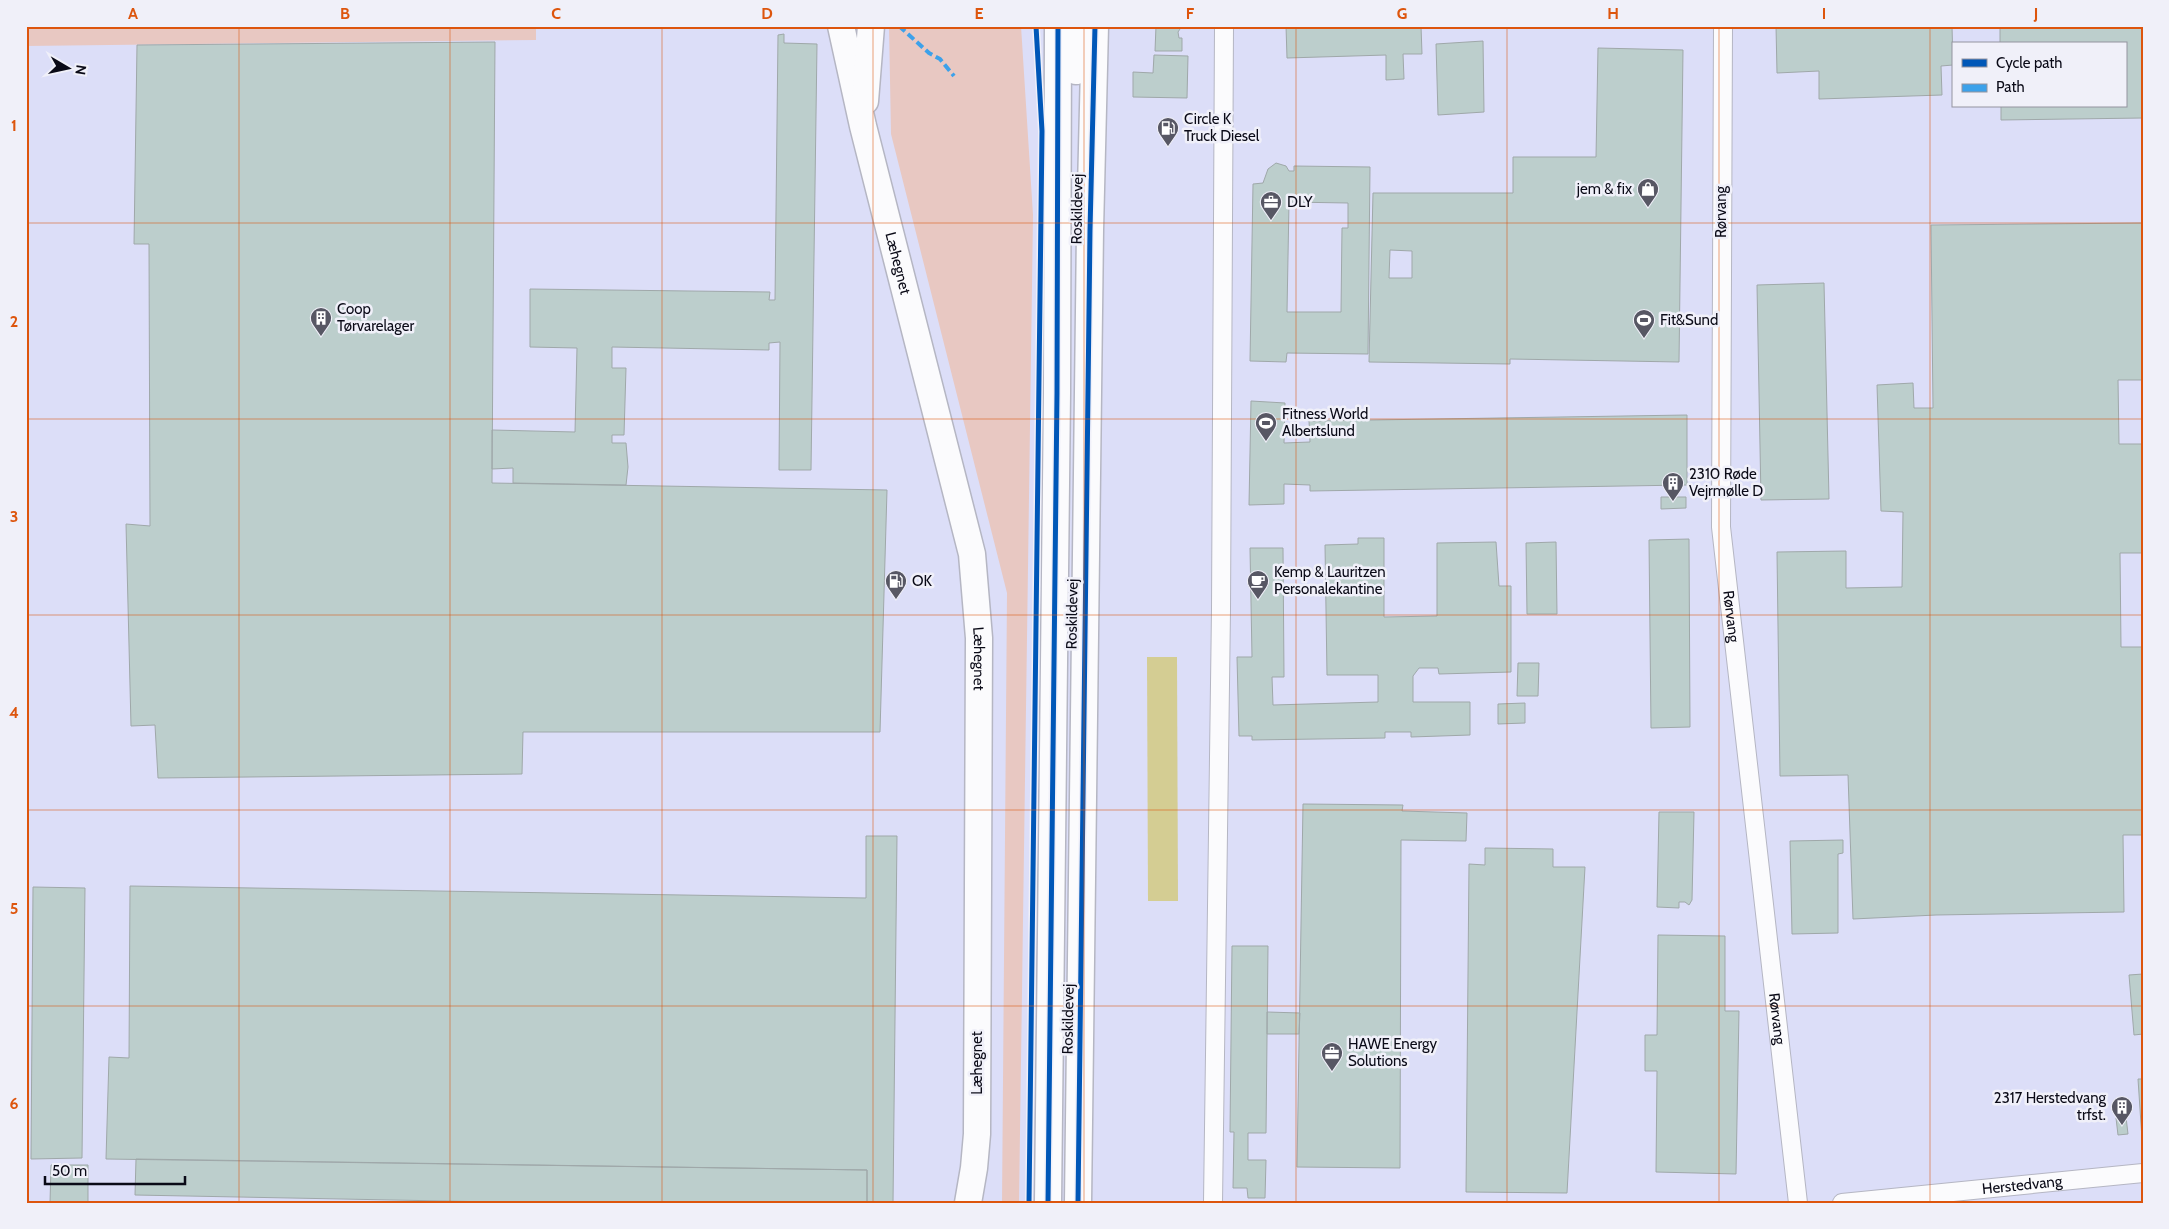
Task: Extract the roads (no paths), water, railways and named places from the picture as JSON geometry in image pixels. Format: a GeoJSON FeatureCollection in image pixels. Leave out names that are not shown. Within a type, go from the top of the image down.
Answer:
{"type":"FeatureCollection","features":[{"type":"Feature","properties":{"kind":"main road","name":"Læhegnet"},"geometry":{"type":"LineString","coordinates":[[841,26],[863,126],[972,554],[979,638],[977,1115],[974,1168],[968,1203]]}},
{"type":"Feature","properties":{"kind":"main road","name":"Læhegnet"},"geometry":{"type":"LineString","coordinates":[[863,126],[871,26]]}},
{"type":"Feature","properties":{"kind":"main road","name":"Roskildevej"},"geometry":{"type":"LineString","coordinates":[[1048,1203],[1057,393],[1058,26]]}},
{"type":"Feature","properties":{"kind":"main road"},"geometry":{"type":"LineString","coordinates":[[1077,26],[1076,142],[1091,182]]}},
{"type":"Feature","properties":{"kind":"main road","name":"Roskildevej"},"geometry":{"type":"LineString","coordinates":[[1078,1203],[1091,182],[1095,26]]}},
{"type":"Feature","properties":{"kind":"street"},"geometry":{"type":"LineString","coordinates":[[1213,1203],[1221,610],[1224,26]]}},
{"type":"Feature","properties":{"kind":"street","name":"Rørvang"},"geometry":{"type":"LineString","coordinates":[[1723,26],[1720,527],[1798,1203]]}},
{"type":"Feature","properties":{"kind":"street","name":"Herstedvang"},"geometry":{"type":"LineString","coordinates":[[1842,1203],[2143,1173]]}},
{"type":"Feature","properties":{"kind":"place","name":"Circle K Truck Diesel"},"geometry":{"type":"Point","coordinates":[1168,147]}},
{"type":"Feature","properties":{"kind":"place","name":"jem & fix"},"geometry":{"type":"Point","coordinates":[1648,208]}},
{"type":"Feature","properties":{"kind":"place","name":"DLY"},"geometry":{"type":"Point","coordinates":[1271,221]}},
{"type":"Feature","properties":{"kind":"place","name":"Coop Tørvarelager"},"geometry":{"type":"Point","coordinates":[321,337]}},
{"type":"Feature","properties":{"kind":"place","name":"Fit&Sund"},"geometry":{"type":"Point","coordinates":[1644,339]}},
{"type":"Feature","properties":{"kind":"place","name":"Fitness World Albertslund"},"geometry":{"type":"Point","coordinates":[1266,442]}},
{"type":"Feature","properties":{"kind":"place","name":"2310 Røde Vejrmølle D"},"geometry":{"type":"Point","coordinates":[1673,502]}},
{"type":"Feature","properties":{"kind":"place","name":"OK"},"geometry":{"type":"Point","coordinates":[896,600]}},
{"type":"Feature","properties":{"kind":"place","name":"Kemp & Lauritzen Personalekantine"},"geometry":{"type":"Point","coordinates":[1258,600]}},
{"type":"Feature","properties":{"kind":"place","name":"HAWE Energy Solutions"},"geometry":{"type":"Point","coordinates":[1332,1072]}},
{"type":"Feature","properties":{"kind":"place","name":"2317 Herstedvang trfst."},"geometry":{"type":"Point","coordinates":[2122,1126]}}]}
